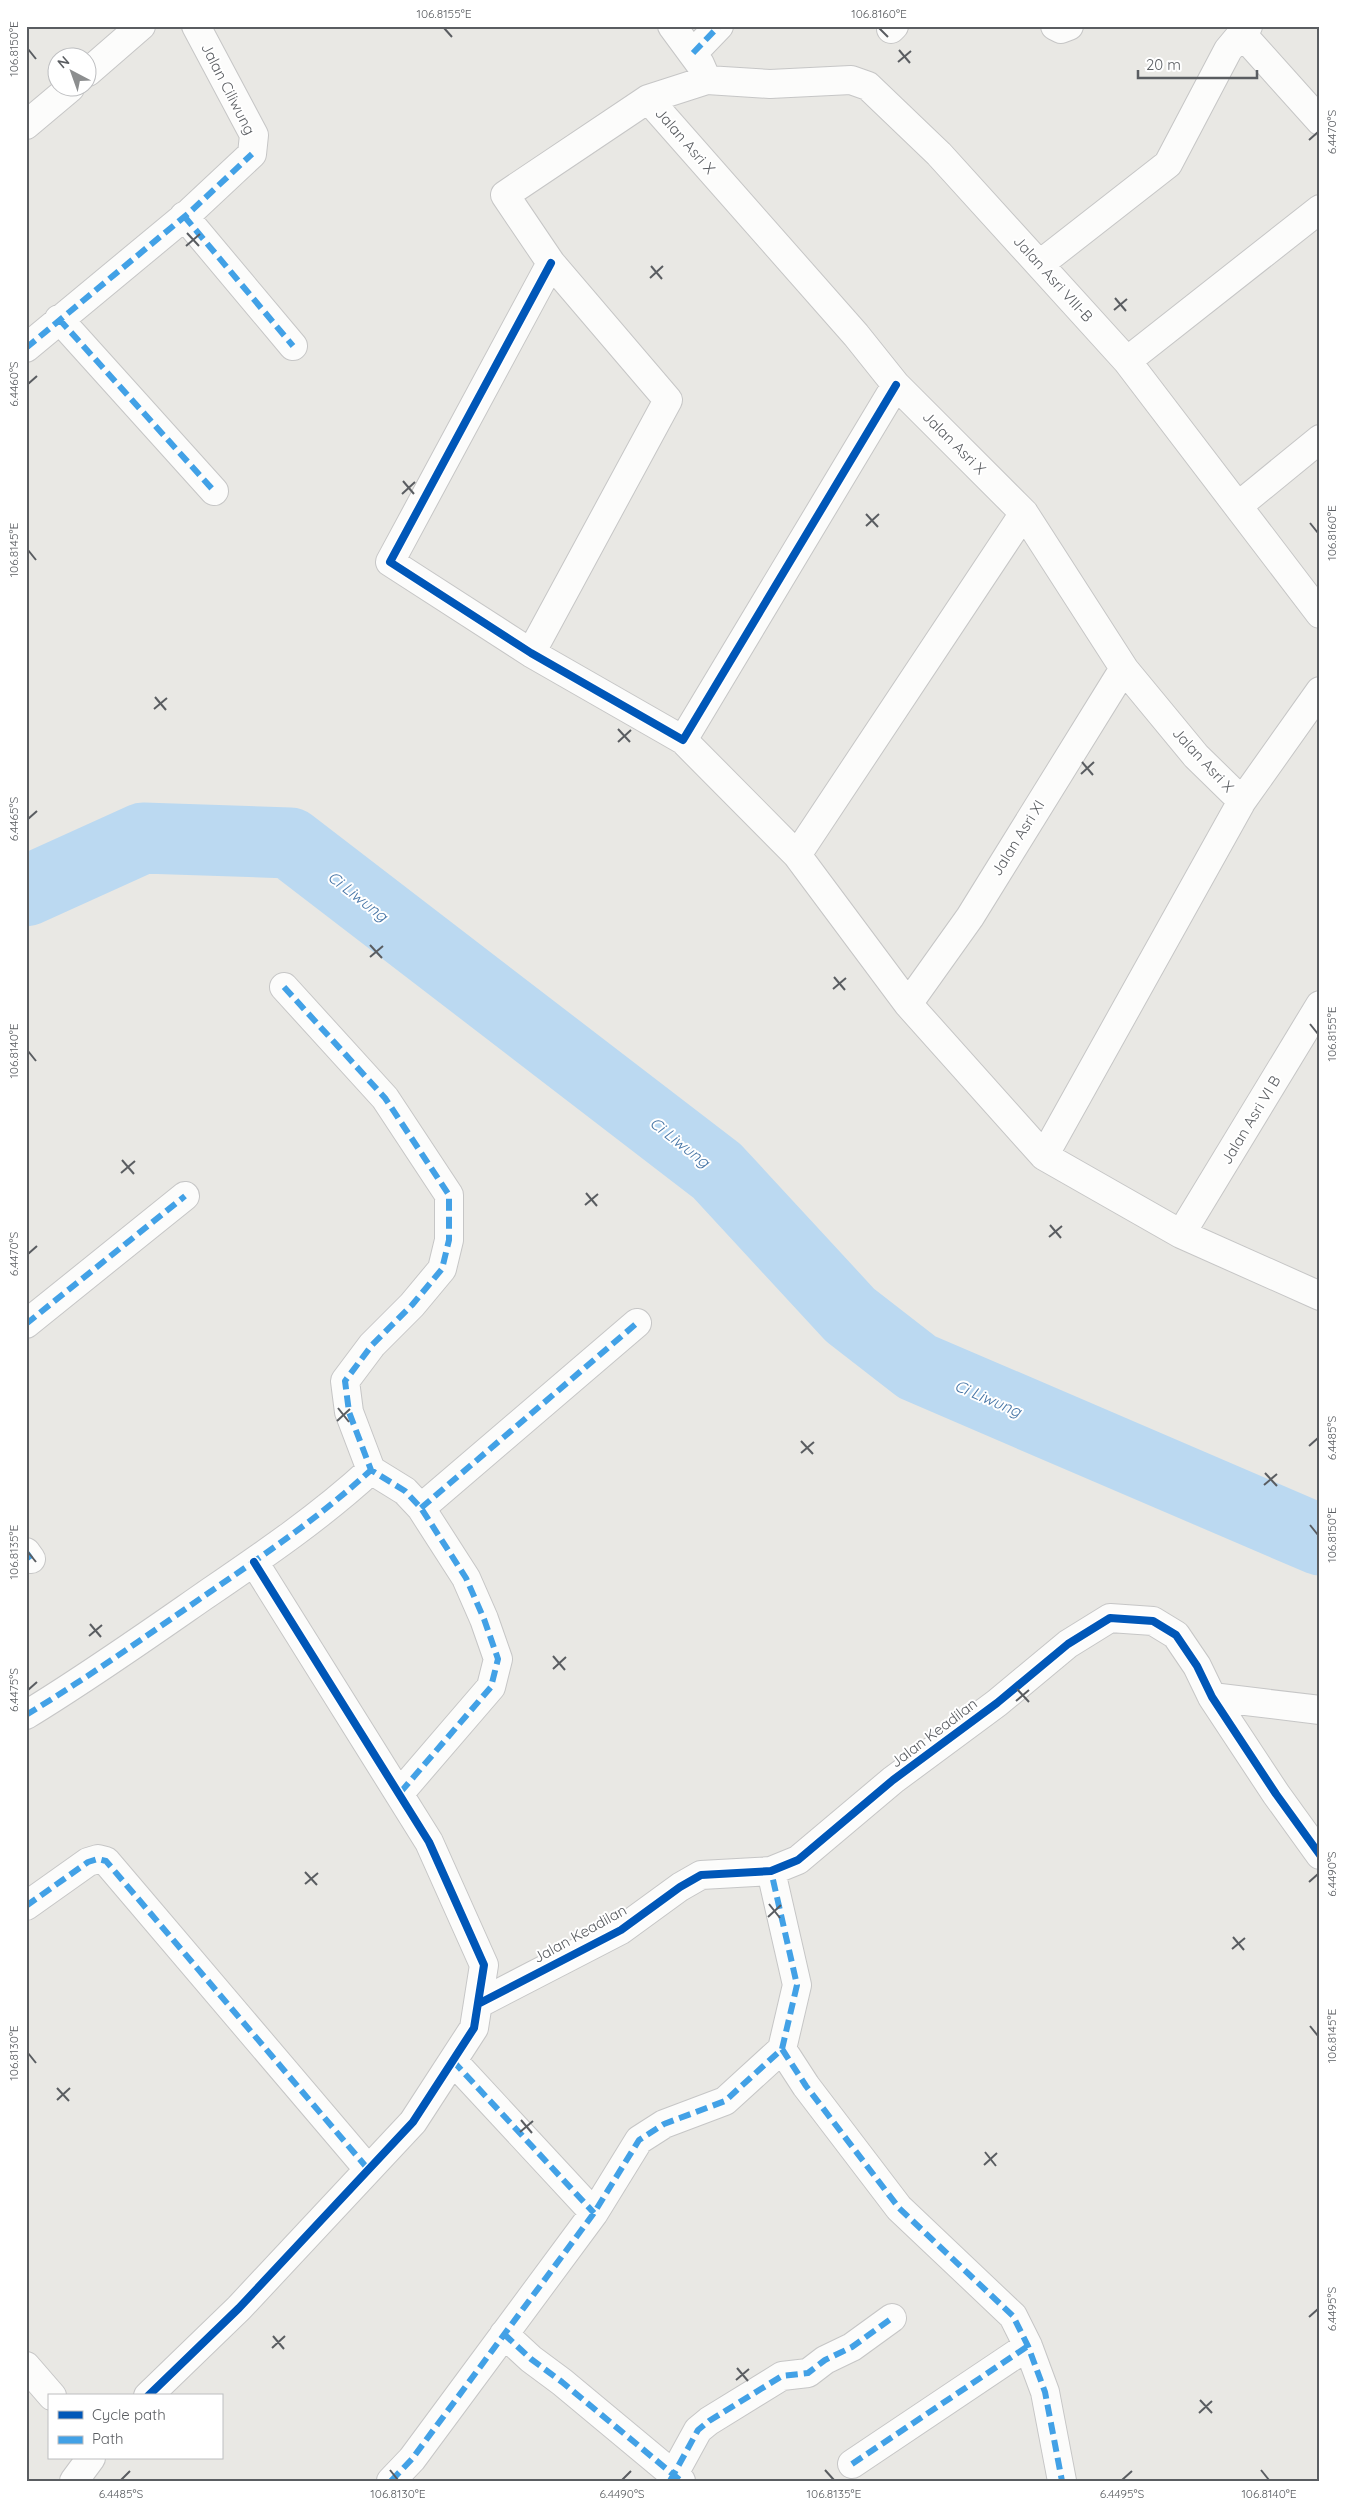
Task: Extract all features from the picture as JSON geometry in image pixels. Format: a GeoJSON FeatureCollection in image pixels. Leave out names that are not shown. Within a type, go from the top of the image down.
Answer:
{"type":"FeatureCollection","features":[{"type":"Feature","properties":{"kind":"street"},"geometry":{"type":"LineString","coordinates":[[98,63],[141,26]]}},
{"type":"Feature","properties":{"kind":"street","name":"Jalan Ciliwung"},"geometry":{"type":"LineString","coordinates":[[184,216],[220,186],[252,154],[254,135],[196,26]]}},
{"type":"Feature","properties":{"kind":"street"},"geometry":{"type":"LineString","coordinates":[[531,653],[668,400],[551,263],[505,195],[648,99],[707,80],[692,53],[672,26]]}},
{"type":"Feature","properties":{"kind":"street"},"geometry":{"type":"LineString","coordinates":[[692,53],[719,26]]}},
{"type":"Feature","properties":{"kind":"street"},"geometry":{"type":"LineString","coordinates":[[1056,26],[1061,29],[1069,26]]}},
{"type":"Feature","properties":{"kind":"street"},"geometry":{"type":"LineString","coordinates":[[1040,264],[1168,164],[1228,50],[1245,30],[1320,121]]}},
{"type":"Feature","properties":{"kind":"street","name":"Jalan Asri VIII-B"},"geometry":{"type":"LineString","coordinates":[[707,80],[770,84],[851,80],[868,86],[939,154],[1128,361],[1320,614]]}},
{"type":"Feature","properties":{"kind":"street"},"geometry":{"type":"LineString","coordinates":[[26,125],[58,98]]}},
{"type":"Feature","properties":{"kind":"street","name":"Jalan Asri X"},"geometry":{"type":"LineString","coordinates":[[648,99],[856,335],[896,385],[1024,513],[1125,670],[1196,756],[1242,801]]}},
{"type":"Feature","properties":{"kind":"street"},"geometry":{"type":"LineString","coordinates":[[1128,361],[1320,209]]}},
{"type":"Feature","properties":{"kind":"street"},"geometry":{"type":"LineString","coordinates":[[26,348],[184,216],[293,346]]}},
{"type":"Feature","properties":{"kind":"street"},"geometry":{"type":"LineString","coordinates":[[551,263],[390,562],[531,653],[683,740],[797,854],[908,1004],[1044,1156],[1181,1234],[1320,1296]]}},
{"type":"Feature","properties":{"kind":"street"},"geometry":{"type":"LineString","coordinates":[[59,320],[214,492]]}},
{"type":"Feature","properties":{"kind":"street"},"geometry":{"type":"LineString","coordinates":[[683,740],[896,385]]}},
{"type":"Feature","properties":{"kind":"street"},"geometry":{"type":"LineString","coordinates":[[1238,506],[1320,439]]}},
{"type":"Feature","properties":{"kind":"street"},"geometry":{"type":"LineString","coordinates":[[797,854],[1024,513]]}},
{"type":"Feature","properties":{"kind":"street","name":"Jalan Asri XI"},"geometry":{"type":"LineString","coordinates":[[908,1004],[970,917],[1118,678],[1125,670]]}},
{"type":"Feature","properties":{"kind":"street"},"geometry":{"type":"LineString","coordinates":[[1044,1156],[1242,801],[1320,692]]}},
{"type":"Feature","properties":{"kind":"street"},"geometry":{"type":"LineString","coordinates":[[284,987],[385,1098],[449,1194],[449,1240],[442,1269],[412,1305],[372,1345],[345,1381],[350,1412],[371,1470],[405,1491],[421,1508],[466,1578],[484,1619],[498,1659],[491,1687],[399,1794]]}},
{"type":"Feature","properties":{"kind":"street","name":"Jalan Asri VI B"},"geometry":{"type":"LineString","coordinates":[[1181,1234],[1320,1005]]}},
{"type":"Feature","properties":{"kind":"street"},"geometry":{"type":"LineString","coordinates":[[26,1324],[185,1196]]}},
{"type":"Feature","properties":{"kind":"street"},"geometry":{"type":"LineString","coordinates":[[421,1508],[638,1323]]}},
{"type":"Feature","properties":{"kind":"street"},"geometry":{"type":"LineString","coordinates":[[26,1715],[76,1684],[254,1562],[354,1486],[371,1470]]}},
{"type":"Feature","properties":{"kind":"street"},"geometry":{"type":"LineString","coordinates":[[150,2394],[239,2308],[413,2122],[474,2028],[484,1965],[429,1842],[254,1562]]}},
{"type":"Feature","properties":{"kind":"street","name":"Jalan Keadilan"},"geometry":{"type":"LineString","coordinates":[[478,2004],[621,1930],[680,1887],[701,1875],[770,1871],[798,1860],[893,1780],[997,1703],[1068,1644],[1110,1618],[1153,1622],[1176,1635],[1197,1666],[1212,1697],[1320,1855]]}},
{"type":"Feature","properties":{"kind":"street"},"geometry":{"type":"LineString","coordinates":[[1212,1697],[1320,1710]]}},
{"type":"Feature","properties":{"kind":"street"},"geometry":{"type":"LineString","coordinates":[[26,1906],[88,1862],[98,1859],[106,1861],[368,2169]]}},
{"type":"Feature","properties":{"kind":"street"},"geometry":{"type":"LineString","coordinates":[[391,2481],[412,2459],[594,2213],[639,2140],[664,2124],[725,2101],[782,2049],[797,1985],[770,1871]]}},
{"type":"Feature","properties":{"kind":"street"},"geometry":{"type":"LineString","coordinates":[[782,2049],[806,2086],[899,2208],[1013,2316],[1028,2346],[1045,2392],[1062,2481]]}},
{"type":"Feature","properties":{"kind":"street"},"geometry":{"type":"LineString","coordinates":[[452,2061],[594,2213]]}},
{"type":"Feature","properties":{"kind":"street"},"geometry":{"type":"LineString","coordinates":[[504,2334],[531,2359],[562,2382],[675,2479],[698,2430],[709,2421],[782,2376],[808,2373],[825,2360],[852,2347],[892,2318]]}},
{"type":"Feature","properties":{"kind":"street"},"geometry":{"type":"LineString","coordinates":[[852,2464],[1028,2346]]}},
{"type":"Feature","properties":{"kind":"street"},"geometry":{"type":"LineString","coordinates":[[26,2366],[50,2394]]}},
{"type":"Feature","properties":{"kind":"street"},"geometry":{"type":"LineString","coordinates":[[74,2481],[90,2460]]}},
{"type":"Feature","properties":{"kind":"waterway","name":"Ci Liwung"},"geometry":{"type":"LineString","coordinates":[[26,891],[143,838],[290,843],[717,1171],[850,1315],[917,1367],[1320,1540]]}},
{"type":"Feature","properties":{"kind":"marked path"},"geometry":{"type":"LineString","coordinates":[[693,53],[719,26]]}},
{"type":"Feature","properties":{"kind":"marked path"},"geometry":{"type":"LineString","coordinates":[[26,348],[190,212],[252,154]]}},
{"type":"Feature","properties":{"kind":"marked path"},"geometry":{"type":"LineString","coordinates":[[184,216],[293,346]]}},
{"type":"Feature","properties":{"kind":"marked path"},"geometry":{"type":"LineString","coordinates":[[59,319],[214,491]]}},
{"type":"Feature","properties":{"kind":"marked path"},"geometry":{"type":"LineString","coordinates":[[284,987],[385,1098],[449,1195],[449,1240],[442,1269],[412,1305],[372,1345],[345,1381],[349,1412],[371,1470],[405,1491],[421,1508],[466,1578],[484,1619],[498,1659],[491,1687],[399,1794]]}},
{"type":"Feature","properties":{"kind":"marked path"},"geometry":{"type":"LineString","coordinates":[[26,1324],[185,1196]]}},
{"type":"Feature","properties":{"kind":"marked path"},"geometry":{"type":"LineString","coordinates":[[421,1508],[637,1323]]}},
{"type":"Feature","properties":{"kind":"marked path"},"geometry":{"type":"LineString","coordinates":[[26,1715],[116,1657],[268,1551],[311,1520],[371,1470]]}},
{"type":"Feature","properties":{"kind":"marked path"},"geometry":{"type":"LineString","coordinates":[[26,1552],[31,1559]]}},
{"type":"Feature","properties":{"kind":"marked path"},"geometry":{"type":"LineString","coordinates":[[26,1906],[88,1862],[98,1859],[106,1861],[368,2169]]}},
{"type":"Feature","properties":{"kind":"marked path"},"geometry":{"type":"LineString","coordinates":[[391,2481],[412,2459],[594,2213],[639,2140],[664,2124],[725,2101],[782,2049],[797,1985],[771,1871],[767,1871]]}},
{"type":"Feature","properties":{"kind":"marked path"},"geometry":{"type":"LineString","coordinates":[[782,2049],[806,2086],[899,2208],[1013,2316],[1028,2346],[1045,2392],[1062,2481]]}},
{"type":"Feature","properties":{"kind":"marked path"},"geometry":{"type":"LineString","coordinates":[[453,2061],[594,2213]]}},
{"type":"Feature","properties":{"kind":"marked path"},"geometry":{"type":"LineString","coordinates":[[670,2481],[698,2430],[709,2421],[782,2376],[808,2373],[825,2360],[852,2347],[892,2318]]}},
{"type":"Feature","properties":{"kind":"marked path"},"geometry":{"type":"LineString","coordinates":[[504,2334],[531,2359],[562,2382],[681,2481]]}},
{"type":"Feature","properties":{"kind":"marked path"},"geometry":{"type":"LineString","coordinates":[[852,2464],[1028,2346]]}},
{"type":"Feature","properties":{"kind":"cycle path"},"geometry":{"type":"LineString","coordinates":[[551,263],[390,562],[531,653],[683,740],[896,385]]}},
{"type":"Feature","properties":{"kind":"cycle path"},"geometry":{"type":"LineString","coordinates":[[150,2394],[239,2308],[413,2122],[474,2028],[484,1965],[429,1842],[254,1562]]}},
{"type":"Feature","properties":{"kind":"cycle path"},"geometry":{"type":"LineString","coordinates":[[478,2004],[621,1930],[680,1887],[701,1875],[771,1871],[798,1860],[893,1780],[997,1703],[1068,1644],[1110,1618],[1153,1621],[1176,1635],[1197,1666],[1212,1697],[1276,1794],[1320,1855]]}}]}
